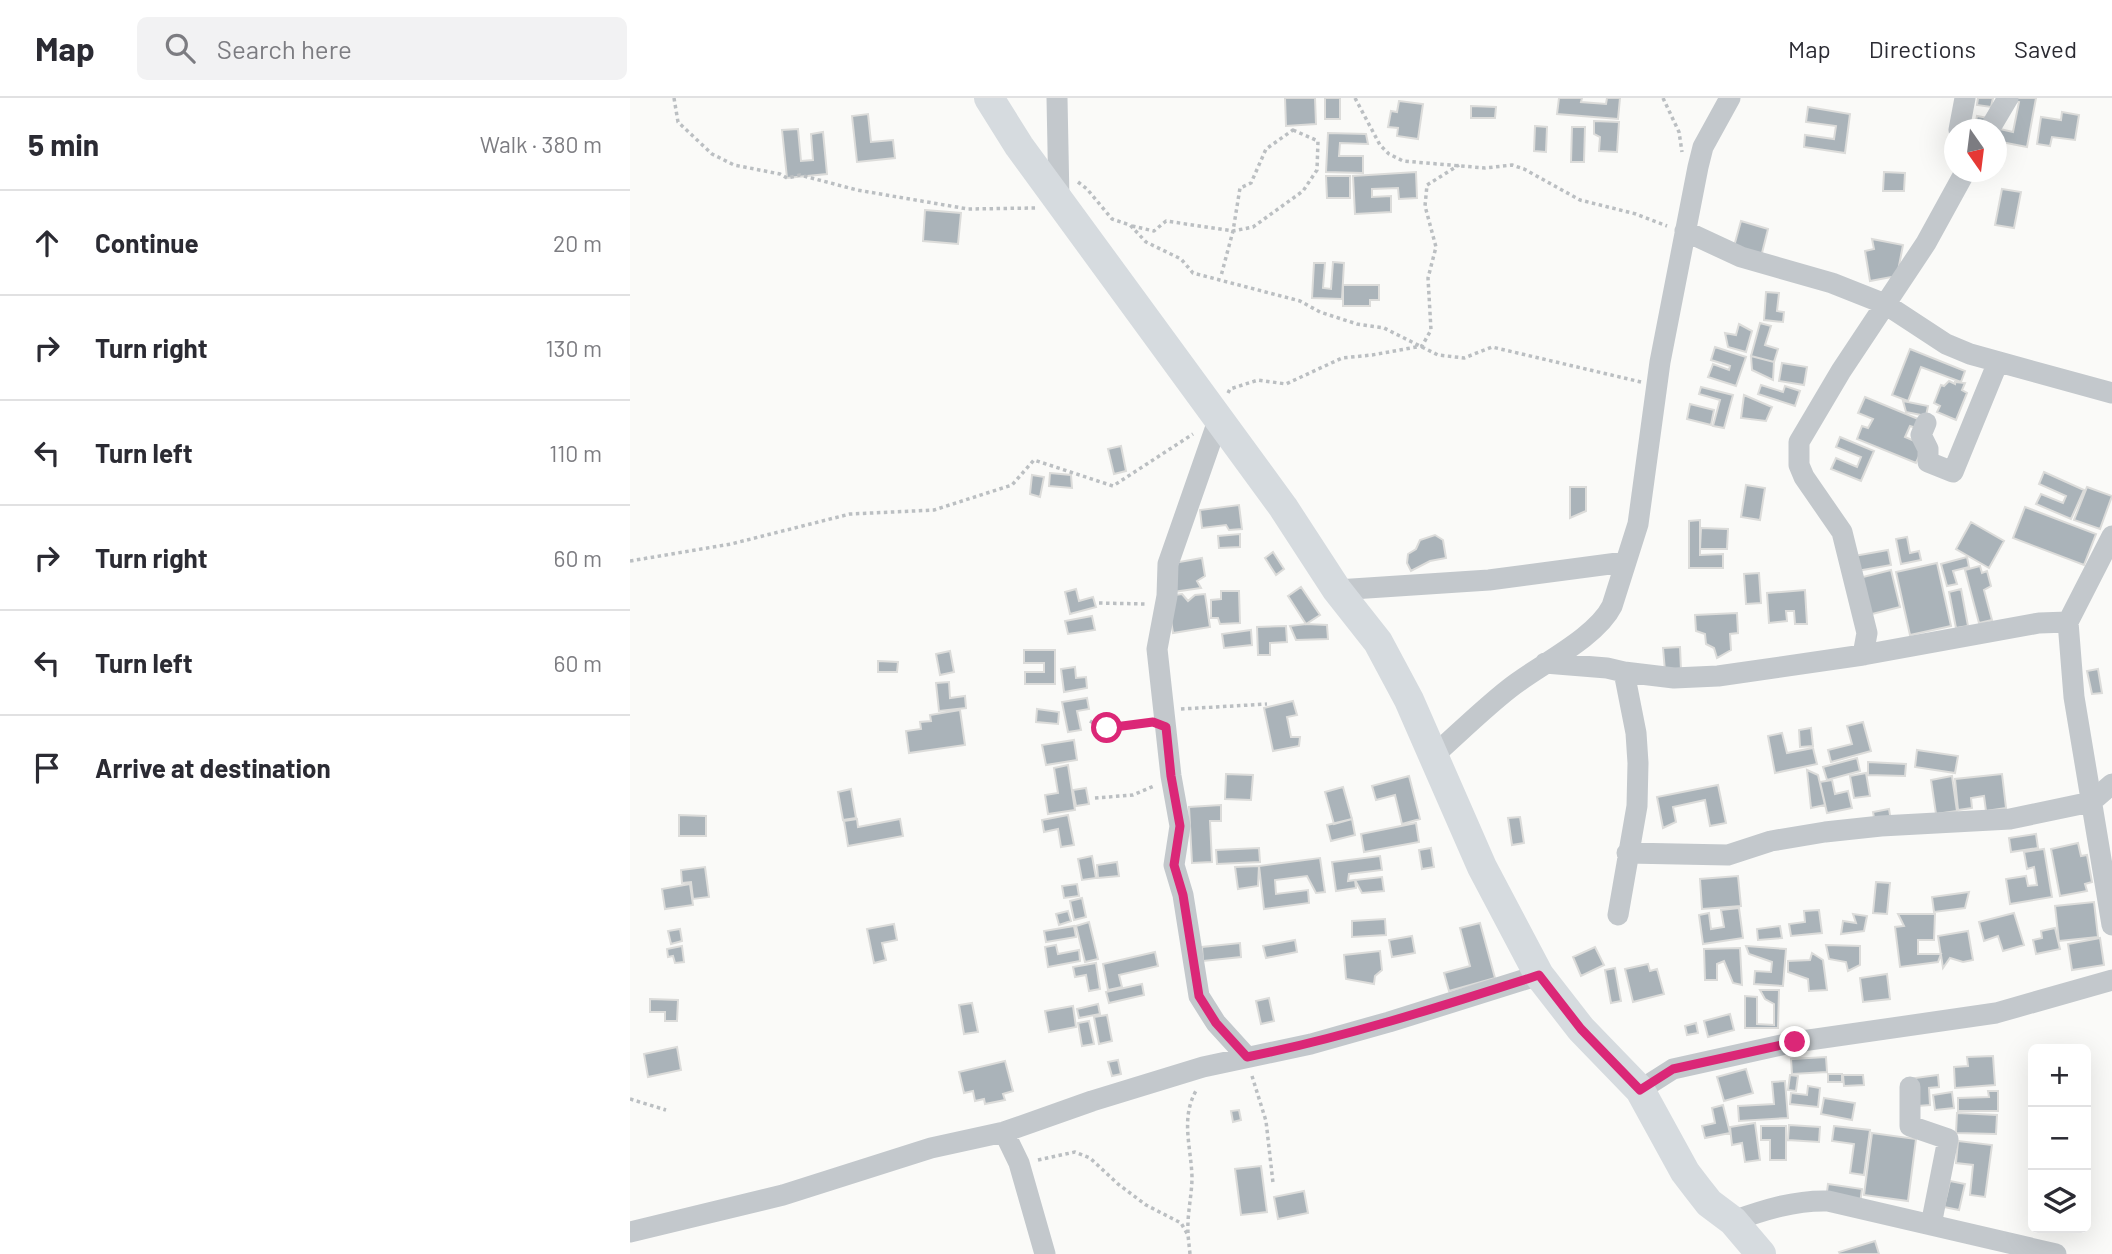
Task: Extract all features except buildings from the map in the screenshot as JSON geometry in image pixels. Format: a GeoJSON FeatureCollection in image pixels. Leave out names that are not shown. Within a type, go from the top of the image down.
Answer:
{"type":"FeatureCollection","features":[{"type":"Feature","properties":{"kind":"street"},"geometry":{"type":"LineString","coordinates":[[989,98],[1019,146],[1283,507],[1337,590],[1378,642],[1409,700],[1482,867],[1539,975],[1581,1029],[1640,1090],[1685,1172],[1709,1203],[1733,1221],[1761,1254]]}},
{"type":"Feature","properties":{"kind":"street"},"geometry":{"type":"LineString","coordinates":[[1057,98],[1061,204]]}},
{"type":"Feature","properties":{"kind":"street"},"geometry":{"type":"LineString","coordinates":[[1432,757],[1509,689],[1593,630],[1607,616],[1637,524],[1656,385],[1703,147],[1730,98]]}},
{"type":"Feature","properties":{"kind":"street"},"geometry":{"type":"LineString","coordinates":[[1961,119],[1965,98]]}},
{"type":"Feature","properties":{"kind":"street"},"geometry":{"type":"LineString","coordinates":[[1996,119],[2008,98]]}},
{"type":"Feature","properties":{"kind":"street"},"geometry":{"type":"LineString","coordinates":[[1863,655],[1867,636],[1842,532],[1804,477],[1798,451],[1799,442],[1885,303],[1926,243],[1957,182]]}},
{"type":"Feature","properties":{"kind":"street"},"geometry":{"type":"LineString","coordinates":[[1685,231],[1741,257],[1832,283],[1885,303],[1946,344],[1998,362],[2112,393]]}},
{"type":"Feature","properties":{"kind":"street"},"geometry":{"type":"LineString","coordinates":[[1926,423],[1921,435],[1928,449],[1928,462],[1953,472],[1998,362]]}},
{"type":"Feature","properties":{"kind":"street"},"geometry":{"type":"LineString","coordinates":[[1219,418],[1168,564],[1165,608],[1157,649],[1171,776],[1180,826],[1174,865],[1183,895],[1199,996],[1216,1023],[1247,1057]]}},
{"type":"Feature","properties":{"kind":"street"},"geometry":{"type":"LineString","coordinates":[[2112,536],[2068,622],[2074,697],[2112,925]]}},
{"type":"Feature","properties":{"kind":"street"},"geometry":{"type":"LineString","coordinates":[[1337,590],[1489,580],[1625,562]]}},
{"type":"Feature","properties":{"kind":"street"},"geometry":{"type":"LineString","coordinates":[[1545,663],[1607,668],[1624,673],[1674,678],[1718,676],[1863,655],[2039,623],[2068,622]]}},
{"type":"Feature","properties":{"kind":"street"},"geometry":{"type":"LineString","coordinates":[[1618,915],[1637,806],[1636,733],[1624,673]]}},
{"type":"Feature","properties":{"kind":"street"},"geometry":{"type":"LineString","coordinates":[[1628,853],[1728,855],[1771,841],[1825,832],[2010,819],[2091,802],[2112,784]]}},
{"type":"Feature","properties":{"kind":"street"},"geometry":{"type":"LineString","coordinates":[[630,1232],[783,1195],[931,1148],[1004,1132],[1092,1101],[1203,1067],[1311,1044],[1539,975]]}},
{"type":"Feature","properties":{"kind":"street"},"geometry":{"type":"LineString","coordinates":[[1640,1090],[1673,1069],[1795,1042],[1996,1013],[2112,980]]}},
{"type":"Feature","properties":{"kind":"street"},"geometry":{"type":"LineString","coordinates":[[1910,1087],[1910,1126],[1948,1139],[1931,1225]]}},
{"type":"Feature","properties":{"kind":"street"},"geometry":{"type":"LineString","coordinates":[[1004,1132],[1019,1163],[1045,1254]]}},
{"type":"Feature","properties":{"kind":"street"},"geometry":{"type":"LineString","coordinates":[[1733,1221],[1774,1207],[1809,1200],[1828,1201],[1931,1225],[1975,1245],[2056,1254]]}},
{"type":"Feature","properties":{"kind":"path"},"geometry":{"type":"LineString","coordinates":[[674,98],[678,122],[712,154],[734,165],[780,174],[787,178],[800,175],[857,190],[968,209],[1061,204]]}},
{"type":"Feature","properties":{"kind":"path"},"geometry":{"type":"LineString","coordinates":[[1355,98],[1380,145],[1403,161],[1485,168],[1512,165],[1580,200],[1636,214],[1685,231]]}},
{"type":"Feature","properties":{"kind":"path"},"geometry":{"type":"LineString","coordinates":[[1663,98],[1679,132],[1693,192]]}},
{"type":"Feature","properties":{"kind":"path"},"geometry":{"type":"LineString","coordinates":[[1058,168],[1087,189],[1112,219],[1154,231],[1166,221],[1233,231],[1253,228],[1303,191],[1317,170],[1318,141],[1293,130],[1266,149],[1251,183],[1240,188],[1233,231],[1221,276]]}},
{"type":"Feature","properties":{"kind":"path"},"geometry":{"type":"LineString","coordinates":[[1422,346],[1431,330],[1428,278],[1436,247],[1425,206],[1427,185],[1459,165]]}},
{"type":"Feature","properties":{"kind":"path"},"geometry":{"type":"LineString","coordinates":[[1130,225],[1146,242],[1181,259],[1193,272],[1300,301],[1320,312],[1357,324],[1384,328],[1438,355],[1464,358],[1492,347],[1656,385]]}},
{"type":"Feature","properties":{"kind":"path"},"geometry":{"type":"LineString","coordinates":[[630,561],[731,544],[850,514],[934,510],[1012,485],[1034,460],[1113,486],[1219,418],[1230,389],[1258,380],[1286,384],[1342,358],[1422,346]]}},
{"type":"Feature","properties":{"kind":"path"},"geometry":{"type":"LineString","coordinates":[[1099,603],[1155,604],[1165,608]]}},
{"type":"Feature","properties":{"kind":"path"},"geometry":{"type":"LineString","coordinates":[[1090,721],[1100,727],[1153,722],[1268,704]]}},
{"type":"Feature","properties":{"kind":"path"},"geometry":{"type":"LineString","coordinates":[[1095,798],[1133,795],[1171,776]]}},
{"type":"Feature","properties":{"kind":"path"},"geometry":{"type":"LineString","coordinates":[[1247,1057],[1266,1121],[1273,1183]]}},
{"type":"Feature","properties":{"kind":"path"},"geometry":{"type":"LineString","coordinates":[[1190,1254],[1187,1208],[1192,1180],[1188,1109],[1199,1087],[1203,1067]]}},
{"type":"Feature","properties":{"kind":"path"},"geometry":{"type":"LineString","coordinates":[[630,1099],[666,1110]]}},
{"type":"Feature","properties":{"kind":"path"},"geometry":{"type":"LineString","coordinates":[[1019,1163],[1075,1153],[1083,1154],[1146,1205],[1181,1223],[1188,1235]]}},
{"type":"Feature","properties":{"kind":"route"},"geometry":{"type":"LineString","coordinates":[[1107,728],[1153,722],[1166,727],[1180,826],[1174,865],[1183,895],[1199,996],[1216,1023],[1247,1057],[1311,1044],[1390,1022],[1539,975],[1581,1029],[1640,1090],[1673,1069],[1795,1042]]}}]}
